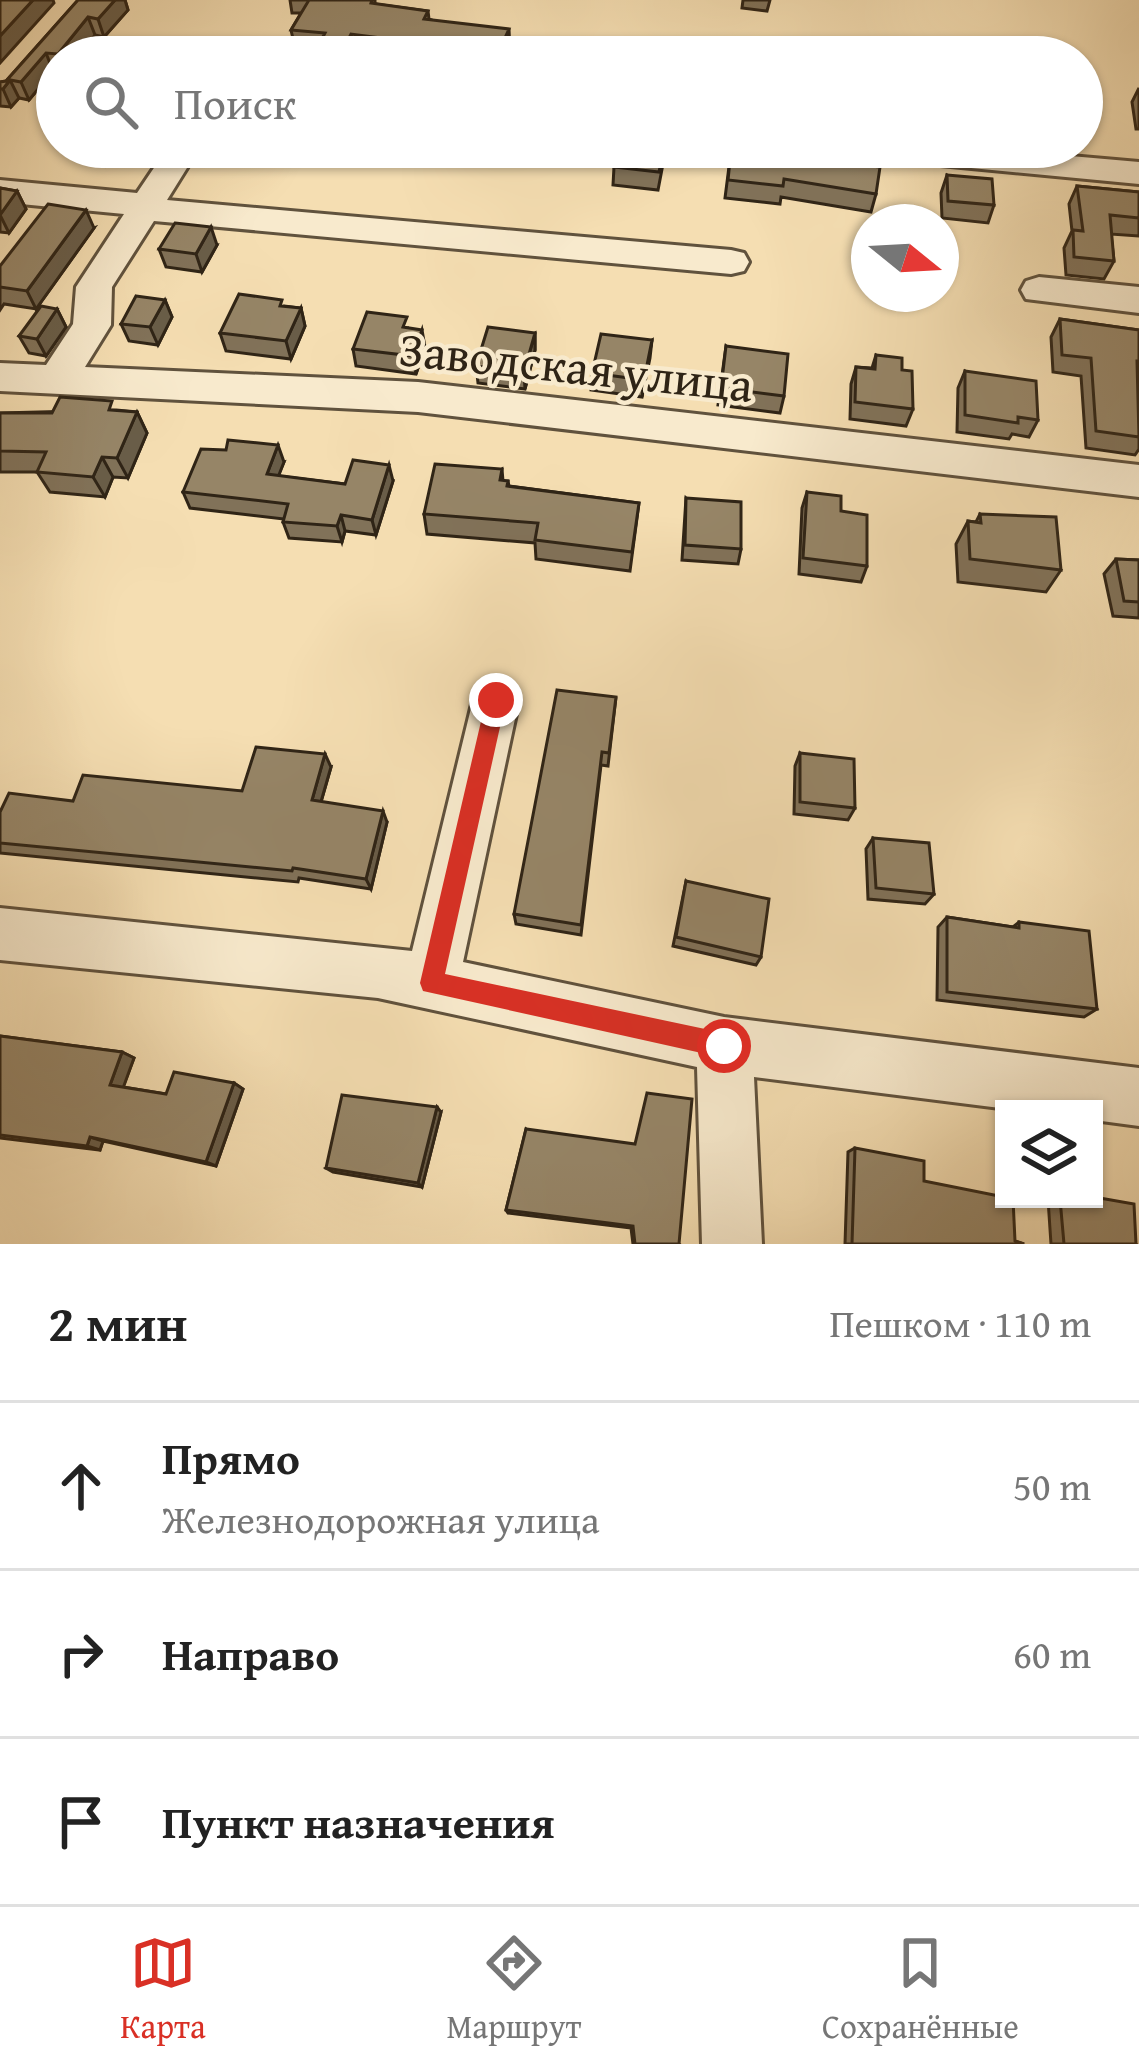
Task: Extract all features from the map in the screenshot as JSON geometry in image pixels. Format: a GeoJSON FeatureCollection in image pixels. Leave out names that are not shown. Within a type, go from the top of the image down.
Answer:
{"type":"FeatureCollection","features":[{"type":"Feature","properties":{"kind":"street"},"geometry":{"type":"LineString","coordinates":[[57,380],[92,325],[94,287],[170,168]]}},
{"type":"Feature","properties":{"kind":"street"},"geometry":{"type":"LineString","coordinates":[[1085,168],[1139,173]]}},
{"type":"Feature","properties":{"kind":"street"},"geometry":{"type":"LineString","coordinates":[[0,191],[730,262]]}},
{"type":"Feature","properties":{"kind":"street"},"geometry":{"type":"LineString","coordinates":[[1039,290],[1139,300]]}},
{"type":"Feature","properties":{"kind":"street","name":"Заводская улица"},"geometry":{"type":"LineString","coordinates":[[0,377],[418,397],[1139,481]]}},
{"type":"Feature","properties":{"kind":"street"},"geometry":{"type":"LineString","coordinates":[[431,983],[496,700]]}},
{"type":"Feature","properties":{"kind":"street"},"geometry":{"type":"LineString","coordinates":[[0,934],[378,971],[724,1046],[1139,1097]]}},
{"type":"Feature","properties":{"kind":"street"},"geometry":{"type":"LineString","coordinates":[[724,1046],[732,1244]]}},
{"type":"Feature","properties":{"kind":"building"},"geometry":{"type":"Polygon","coordinates":[[[0,0],[33,0],[0,36],[0,0]]]}},
{"type":"Feature","properties":{"kind":"building"},"geometry":{"type":"Polygon","coordinates":[[[78,0],[115,0],[98,19],[88,17],[73,36],[46,36],[78,0]]]}},
{"type":"Feature","properties":{"kind":"building"},"geometry":{"type":"Polygon","coordinates":[[[309,0],[372,0],[428,11],[424,19],[509,29],[506,36],[323,36],[291,30],[309,0]]]}},
{"type":"Feature","properties":{"kind":"building"},"geometry":{"type":"Polygon","coordinates":[[[36,47],[36,65],[21,82],[10,80],[0,89],[0,82],[36,47]]]}},
{"type":"Feature","properties":{"kind":"building"},"geometry":{"type":"Polygon","coordinates":[[[729,168],[880,168],[876,194],[784,179],[783,186],[728,180],[729,168]]]}},
{"type":"Feature","properties":{"kind":"building"},"geometry":{"type":"Polygon","coordinates":[[[947,175],[992,179],[994,205],[948,201],[947,175]]]}},
{"type":"Feature","properties":{"kind":"building"},"geometry":{"type":"Polygon","coordinates":[[[1077,186],[1139,192],[1139,218],[1110,215],[1114,261],[1074,257],[1073,230],[1083,231],[1077,186]]]}},
{"type":"Feature","properties":{"kind":"building"},"geometry":{"type":"Polygon","coordinates":[[[0,188],[17,191],[0,215],[0,188]]]}},
{"type":"Feature","properties":{"kind":"building"},"geometry":{"type":"Polygon","coordinates":[[[48,204],[86,210],[27,291],[0,287],[0,266],[48,204]]]}},
{"type":"Feature","properties":{"kind":"building"},"geometry":{"type":"Polygon","coordinates":[[[175,223],[211,227],[196,254],[159,249],[175,223]]]}},
{"type":"Feature","properties":{"kind":"building"},"geometry":{"type":"Polygon","coordinates":[[[239,294],[282,300],[280,306],[301,308],[286,341],[220,333],[239,294]]]}},
{"type":"Feature","properties":{"kind":"building"},"geometry":{"type":"Polygon","coordinates":[[[136,296],[165,300],[150,327],[121,324],[136,296]]]}},
{"type":"Feature","properties":{"kind":"building"},"geometry":{"type":"Polygon","coordinates":[[[41,306],[57,309],[37,339],[19,336],[41,306]]]}},
{"type":"Feature","properties":{"kind":"building"},"geometry":{"type":"Polygon","coordinates":[[[367,312],[407,317],[403,327],[422,330],[413,356],[353,349],[367,312]]]}},
{"type":"Feature","properties":{"kind":"building"},"geometry":{"type":"Polygon","coordinates":[[[1060,319],[1139,330],[1139,437],[1096,431],[1091,358],[1062,355],[1060,319]]]}},
{"type":"Feature","properties":{"kind":"building"},"geometry":{"type":"Polygon","coordinates":[[[488,327],[535,333],[524,372],[476,366],[488,327]]]}},
{"type":"Feature","properties":{"kind":"building"},"geometry":{"type":"Polygon","coordinates":[[[601,334],[652,340],[644,380],[592,373],[601,334]]]}},
{"type":"Feature","properties":{"kind":"building"},"geometry":{"type":"Polygon","coordinates":[[[726,346],[788,354],[784,396],[721,388],[726,346]]]}},
{"type":"Feature","properties":{"kind":"building"},"geometry":{"type":"Polygon","coordinates":[[[876,355],[902,358],[902,370],[912,371],[913,409],[855,402],[856,367],[875,369],[876,355]]]}},
{"type":"Feature","properties":{"kind":"building"},"geometry":{"type":"Polygon","coordinates":[[[965,371],[1036,381],[1038,420],[1018,417],[1018,423],[965,415],[965,371]]]}},
{"type":"Feature","properties":{"kind":"building"},"geometry":{"type":"Polygon","coordinates":[[[60,397],[112,401],[109,410],[137,412],[117,458],[102,457],[93,477],[37,472],[46,452],[0,451],[0,413],[52,413],[60,397]]]}},
{"type":"Feature","properties":{"kind":"building"},"geometry":{"type":"Polygon","coordinates":[[[228,440],[278,445],[267,474],[345,484],[353,460],[389,465],[372,520],[341,515],[337,526],[283,522],[288,504],[183,492],[201,449],[226,450],[228,440]]]}},
{"type":"Feature","properties":{"kind":"building"},"geometry":{"type":"Polygon","coordinates":[[[435,464],[502,469],[500,480],[508,481],[507,486],[639,503],[632,552],[535,540],[538,523],[424,514],[435,464]]]}},
{"type":"Feature","properties":{"kind":"building"},"geometry":{"type":"Polygon","coordinates":[[[807,492],[841,496],[841,511],[867,515],[867,566],[803,558],[807,492]]]}},
{"type":"Feature","properties":{"kind":"building"},"geometry":{"type":"Polygon","coordinates":[[[686,498],[741,502],[741,549],[685,545],[686,498]]]}},
{"type":"Feature","properties":{"kind":"building"},"geometry":{"type":"Polygon","coordinates":[[[980,514],[1056,517],[1061,570],[970,559],[968,521],[981,523],[980,514]]]}},
{"type":"Feature","properties":{"kind":"building"},"geometry":{"type":"Polygon","coordinates":[[[1116,559],[1139,560],[1139,602],[1124,601],[1116,559]]]}},
{"type":"Feature","properties":{"kind":"building"},"geometry":{"type":"Polygon","coordinates":[[[557,690],[616,697],[609,753],[602,752],[581,925],[514,914],[557,690]]]}},
{"type":"Feature","properties":{"kind":"building"},"geometry":{"type":"Polygon","coordinates":[[[256,747],[325,754],[312,800],[383,811],[366,879],[293,868],[0,843],[0,812],[9,793],[73,801],[83,775],[242,791],[256,747]]]}},
{"type":"Feature","properties":{"kind":"building"},"geometry":{"type":"Polygon","coordinates":[[[800,753],[854,759],[855,808],[800,802],[800,753]]]}},
{"type":"Feature","properties":{"kind":"building"},"geometry":{"type":"Polygon","coordinates":[[[873,838],[929,843],[934,894],[876,888],[873,838]]]}},
{"type":"Feature","properties":{"kind":"building"},"geometry":{"type":"Polygon","coordinates":[[[686,881],[769,899],[761,957],[676,937],[686,881]]]}},
{"type":"Feature","properties":{"kind":"building"},"geometry":{"type":"Polygon","coordinates":[[[947,917],[1019,928],[1019,922],[1089,931],[1097,1009],[947,992],[947,917]]]}},
{"type":"Feature","properties":{"kind":"building"},"geometry":{"type":"Polygon","coordinates":[[[0,1036],[122,1052],[110,1085],[166,1094],[174,1072],[234,1083],[206,1162],[90,1137],[87,1146],[0,1135],[0,1036]]]}},
{"type":"Feature","properties":{"kind":"building"},"geometry":{"type":"Polygon","coordinates":[[[647,1093],[692,1099],[679,1244],[635,1244],[633,1226],[506,1210],[526,1129],[635,1144],[647,1093]]]}},
{"type":"Feature","properties":{"kind":"building"},"geometry":{"type":"Polygon","coordinates":[[[342,1095],[437,1107],[418,1183],[326,1168],[342,1095]]]}},
{"type":"Feature","properties":{"kind":"building"},"geometry":{"type":"Polygon","coordinates":[[[855,1148],[924,1161],[924,1181],[995,1195],[995,1208],[1013,1208],[1015,1241],[1024,1244],[852,1244],[855,1148]]]}},
{"type":"Feature","properties":{"kind":"building"},"geometry":{"type":"Polygon","coordinates":[[[1103,1199],[1134,1204],[1136,1244],[1064,1244],[1061,1208],[1103,1208],[1103,1199]]]}},
{"type":"Feature","properties":{"kind":"route"},"geometry":{"type":"LineString","coordinates":[[496,700],[431,983],[724,1046]]}}]}
